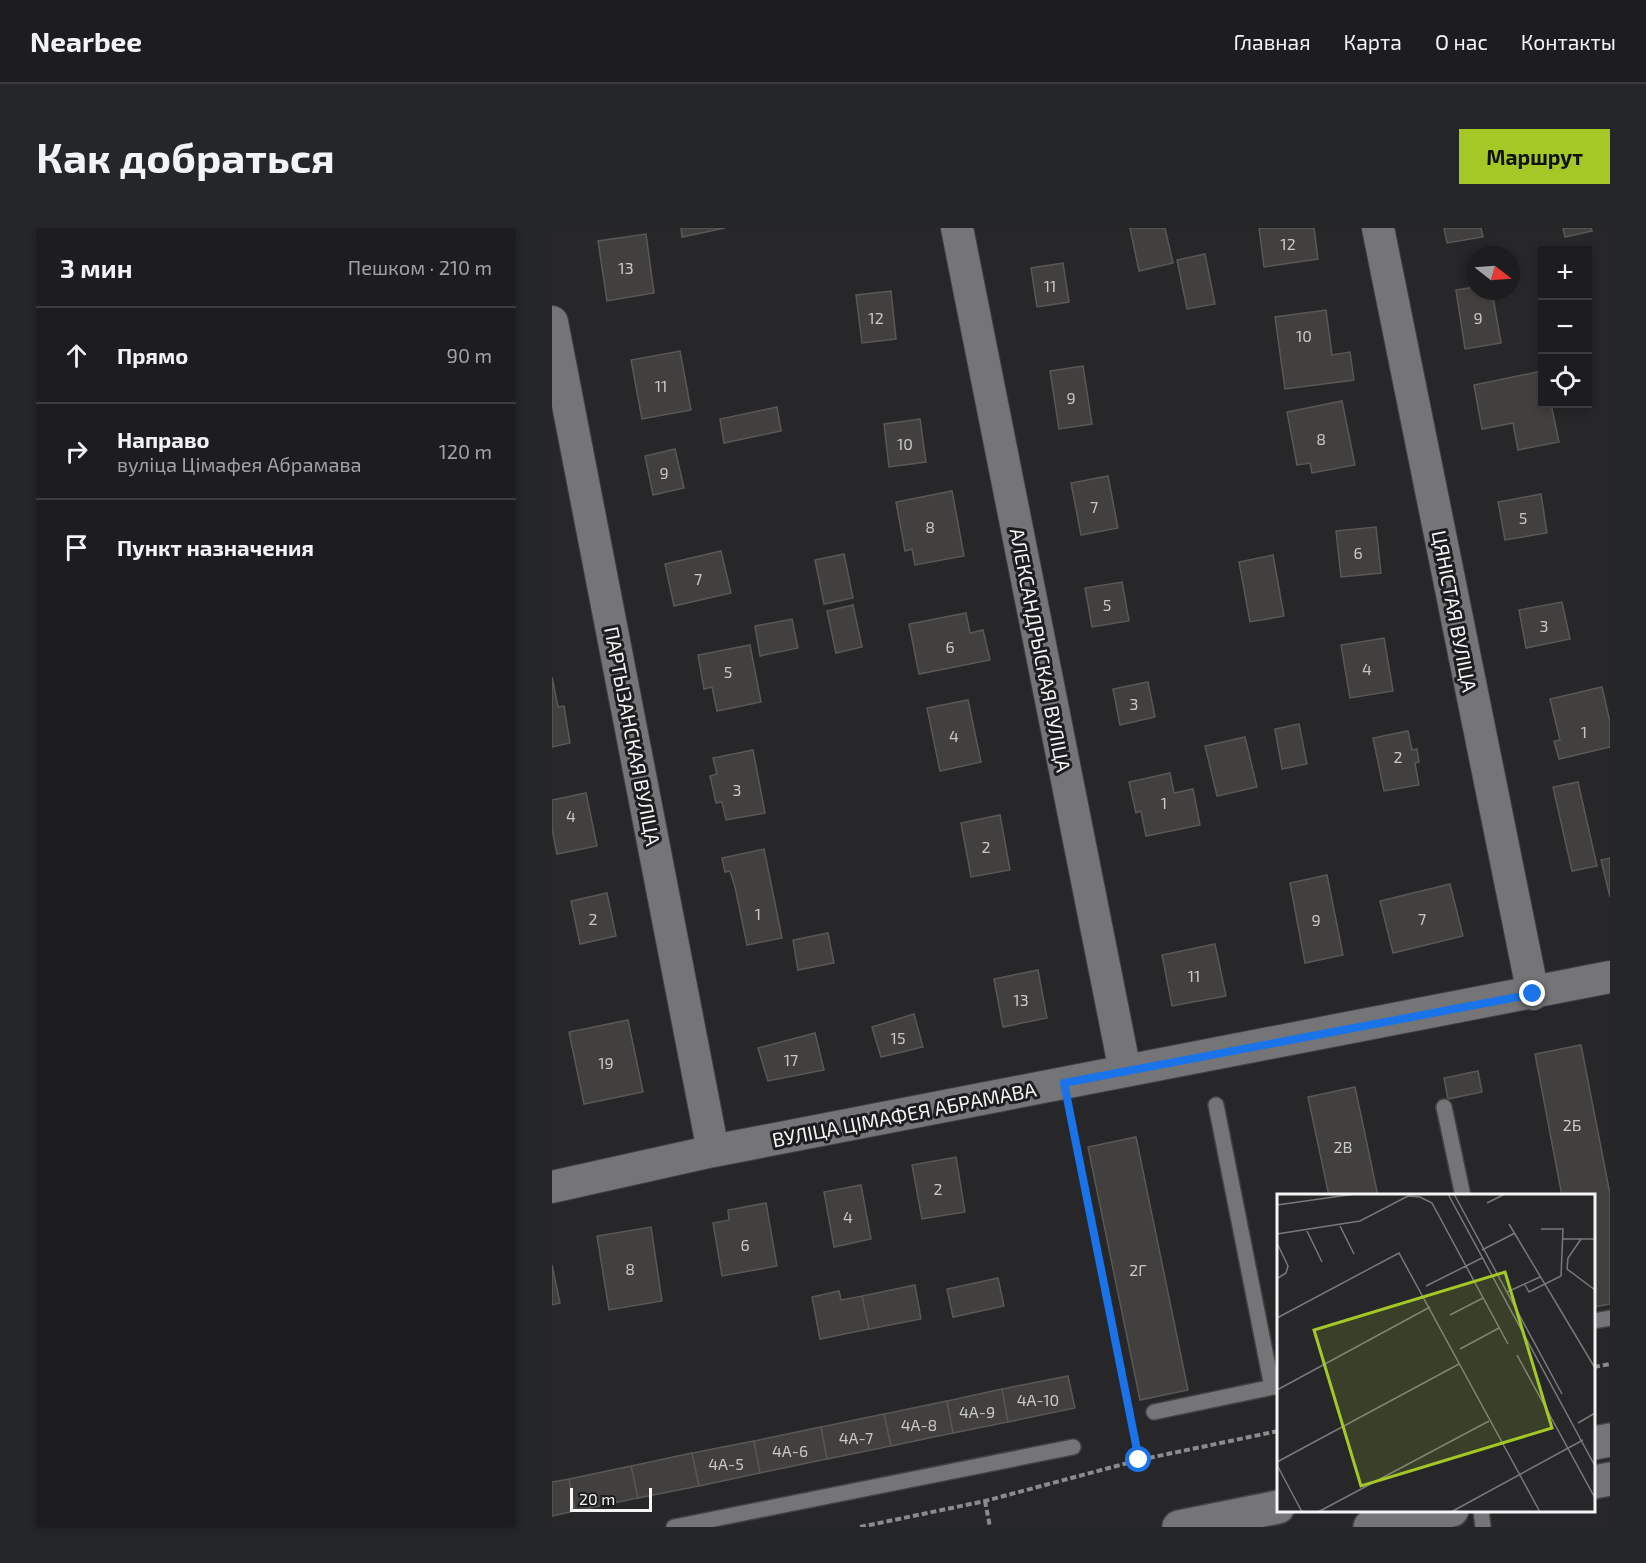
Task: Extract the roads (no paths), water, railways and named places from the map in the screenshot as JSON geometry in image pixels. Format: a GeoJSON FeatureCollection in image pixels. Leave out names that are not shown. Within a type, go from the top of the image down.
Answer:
{"type":"FeatureCollection","features":[{"type":"Feature","properties":{"kind":"main road"},"geometry":{"type":"LineString","coordinates":[[1595,1443],[1610,1440]]}},
{"type":"Feature","properties":{"kind":"main road"},"geometry":{"type":"LineString","coordinates":[[1595,1482],[1610,1479]]}},
{"type":"Feature","properties":{"kind":"main road"},"geometry":{"type":"LineString","coordinates":[[1179,1527],[1277,1507]]}},
{"type":"Feature","properties":{"kind":"main road"},"geometry":{"type":"LineString","coordinates":[[1370,1527],[1442,1512]]}},
{"type":"Feature","properties":{"kind":"street","name":"АЛЕКСАНДРЫСКАЯ ВУЛІЦА"},"geometry":{"type":"LineString","coordinates":[[957,228],[1125,1071]]}},
{"type":"Feature","properties":{"kind":"street","name":"ЦЯНІСТАЯ ВУЛІЦА"},"geometry":{"type":"LineString","coordinates":[[1378,228],[1533,994]]}},
{"type":"Feature","properties":{"kind":"street","name":"ПАРТЫЗАНСКАЯ ВУЛІЦА"},"geometry":{"type":"LineString","coordinates":[[552,322],[713,1151]]}},
{"type":"Feature","properties":{"kind":"street","name":"ВУЛІЦА ЦІМАФЕЯ АБРАМАВА"},"geometry":{"type":"LineString","coordinates":[[552,1187],[713,1151],[1533,994],[1610,977]]}},
{"type":"Feature","properties":{"kind":"lane"},"geometry":{"type":"LineString","coordinates":[[1154,1412],[1275,1387],[1216,1105]]}},
{"type":"Feature","properties":{"kind":"lane"},"geometry":{"type":"LineString","coordinates":[[1444,1107],[1462,1194]]}},
{"type":"Feature","properties":{"kind":"lane"},"geometry":{"type":"LineString","coordinates":[[1595,1321],[1610,1318]]}},
{"type":"Feature","properties":{"kind":"lane"},"geometry":{"type":"LineString","coordinates":[[674,1527],[1073,1447]]}},
{"type":"Feature","properties":{"kind":"lane"},"geometry":{"type":"LineString","coordinates":[[1481,1512],[1483,1527]]}}]}
